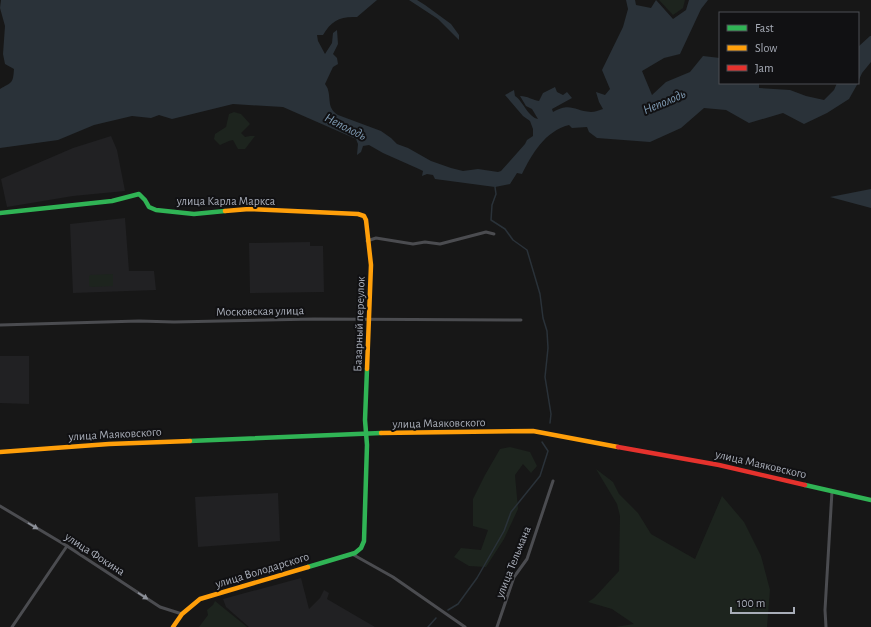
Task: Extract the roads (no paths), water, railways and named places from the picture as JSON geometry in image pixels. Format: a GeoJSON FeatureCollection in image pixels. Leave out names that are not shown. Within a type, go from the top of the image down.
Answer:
{"type":"FeatureCollection","features":[{"type":"Feature","properties":{"kind":"street","name":"улица Карла Маркса"},"geometry":{"type":"LineString","coordinates":[[0,213],[114,200],[139,194],[149,207],[156,210],[194,214],[248,209],[358,214],[364,216]]}},
{"type":"Feature","properties":{"kind":"street","name":"Базарный переулок"},"geometry":{"type":"LineString","coordinates":[[364,216],[366,220],[367,241],[371,265],[365,420],[367,433]]}},
{"type":"Feature","properties":{"kind":"street"},"geometry":{"type":"LineString","coordinates":[[367,241],[376,238],[413,244],[425,242],[440,244],[486,232],[494,234]]}},
{"type":"Feature","properties":{"kind":"street","name":"Московская улица"},"geometry":{"type":"LineString","coordinates":[[0,325],[139,321],[174,322],[314,319],[521,320]]}},
{"type":"Feature","properties":{"kind":"street","name":"улица Маяковского"},"geometry":{"type":"LineString","coordinates":[[0,452],[109,444],[367,433],[533,431],[719,465],[871,500]]}},
{"type":"Feature","properties":{"kind":"street"},"geometry":{"type":"LineString","coordinates":[[367,433],[365,538],[361,548],[352,554],[393,577],[464,627]]}},
{"type":"Feature","properties":{"kind":"street","name":"улица Тельмана"},"geometry":{"type":"LineString","coordinates":[[497,627],[514,577],[527,559],[553,481]]}},
{"type":"Feature","properties":{"kind":"street"},"geometry":{"type":"LineString","coordinates":[[826,627],[825,610],[832,491]]}},
{"type":"Feature","properties":{"kind":"street","name":"улица Фокина"},"geometry":{"type":"LineString","coordinates":[[0,506],[67,546],[160,607],[182,614]]}},
{"type":"Feature","properties":{"kind":"street"},"geometry":{"type":"LineString","coordinates":[[12,627],[67,546]]}},
{"type":"Feature","properties":{"kind":"street","name":"улица Володарского"},"geometry":{"type":"LineString","coordinates":[[173,627],[182,614],[200,599],[352,554]]}},
{"type":"Feature","properties":{"kind":"water","name":"Неполодь"},"geometry":{"type":"Polygon","coordinates":[[[1,0],[377,0],[357,17],[346,17],[337,20],[329,26],[323,35],[317,35],[318,41],[325,54],[332,43],[333,33],[337,30],[338,44],[333,54],[337,58],[338,64],[333,67],[325,84],[328,89],[332,110],[338,115],[381,131],[397,144],[408,148],[431,161],[463,171],[478,169],[498,172],[501,171],[527,140],[533,136],[533,129],[530,121],[523,116],[505,95],[514,90],[515,96],[521,101],[528,112],[534,118],[538,119],[532,109],[526,106],[520,96],[539,101],[543,93],[555,87],[557,92],[563,95],[567,92],[572,98],[552,109],[553,112],[568,107],[591,112],[603,109],[596,92],[605,95],[610,89],[602,70],[623,27],[628,9],[626,0],[635,0],[636,5],[651,8],[656,0],[673,19],[686,10],[689,0],[708,0],[701,9],[680,54],[664,58],[642,71],[652,95],[666,82],[690,72],[703,56],[719,58],[719,84],[759,84],[759,88],[790,90],[806,96],[824,100],[834,90],[837,84],[857,84],[849,99],[827,113],[804,124],[783,113],[749,123],[726,110],[704,108],[681,128],[650,142],[597,138],[589,132],[587,127],[572,128],[569,125],[553,132],[540,144],[522,174],[517,173],[510,184],[495,187],[435,179],[433,175],[427,174],[422,176],[423,171],[369,145],[363,146],[361,152],[357,155],[358,144],[356,139],[283,107],[233,104],[172,119],[159,115],[151,118],[132,116],[94,125],[58,140],[0,148],[0,89],[11,82],[14,69],[5,64],[3,54],[5,26],[0,8],[1,0]]]}},
{"type":"Feature","properties":{"kind":"water"},"geometry":{"type":"Polygon","coordinates":[[[409,0],[417,0],[451,24],[459,35],[459,40],[438,19],[409,0]]]}},
{"type":"Feature","properties":{"kind":"water"},"geometry":{"type":"Polygon","coordinates":[[[871,36],[871,62],[862,73],[859,80],[859,46],[871,36]]]}},
{"type":"Feature","properties":{"kind":"water"},"geometry":{"type":"Polygon","coordinates":[[[871,189],[871,208],[830,197],[871,189]]]}},
{"type":"Feature","properties":{"kind":"waterway"},"geometry":{"type":"LineString","coordinates":[[496,185],[496,194],[492,205],[491,220],[505,229],[513,240],[527,250],[540,294],[543,318],[547,331],[548,348],[545,377],[551,414],[550,423]]}},
{"type":"Feature","properties":{"kind":"waterway"},"geometry":{"type":"LineString","coordinates":[[448,610],[458,604],[477,578],[504,531],[511,512],[540,476],[548,451],[542,442]]}},
{"type":"Feature","properties":{"kind":"waterway"},"geometry":{"type":"LineString","coordinates":[[428,627],[436,618]]}}]}
